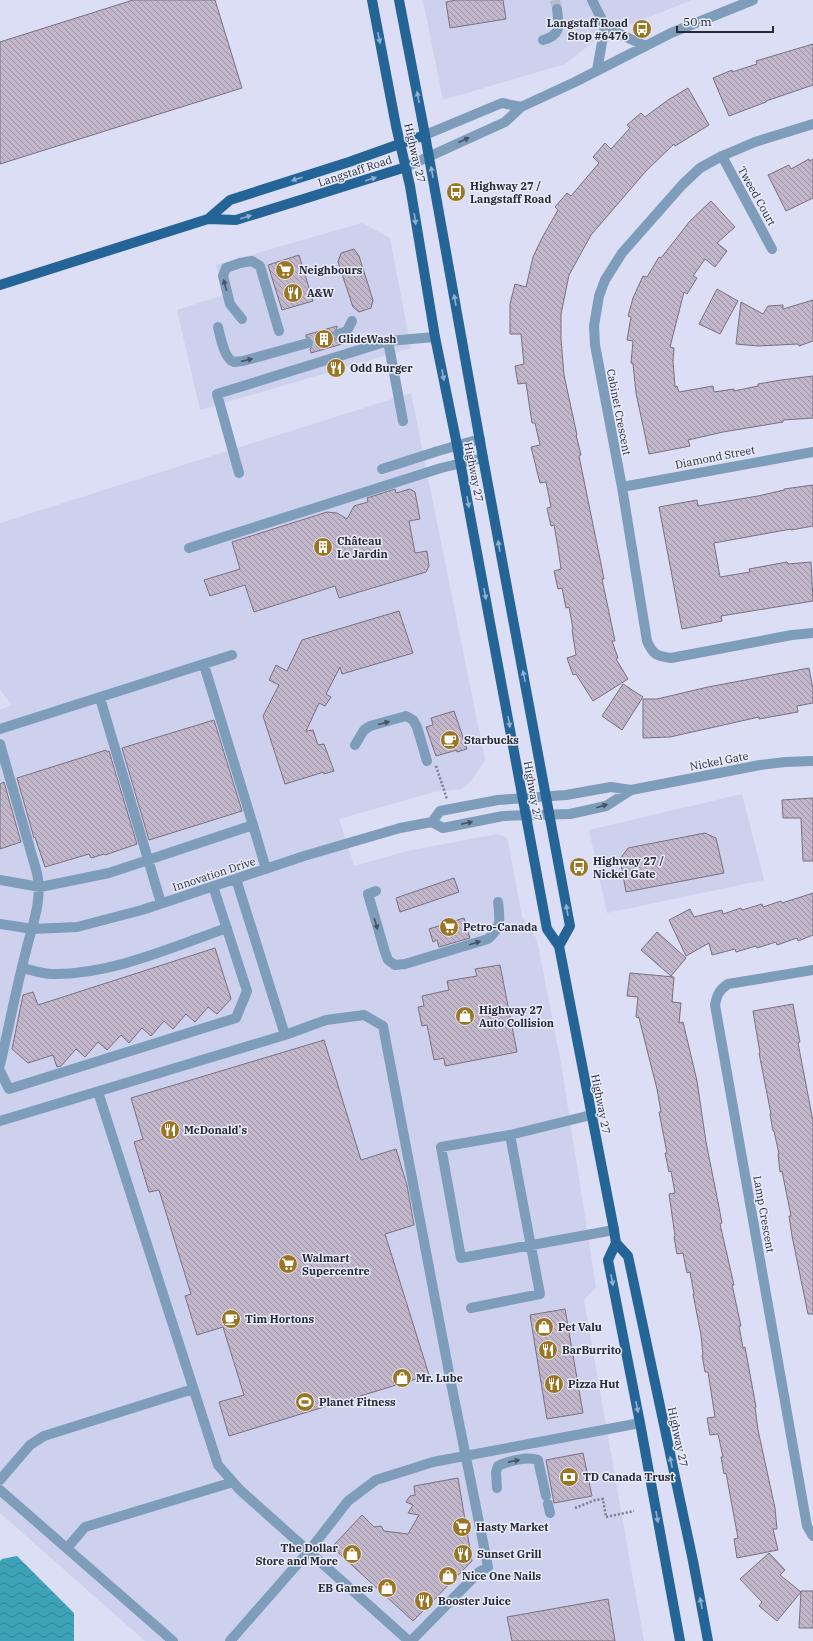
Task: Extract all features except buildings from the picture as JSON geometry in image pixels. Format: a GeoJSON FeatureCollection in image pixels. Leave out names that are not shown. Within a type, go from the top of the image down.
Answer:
{"type":"FeatureCollection","features":[{"type":"Feature","properties":{"kind":"main road","name":"Highway 27"},"geometry":{"type":"LineString","coordinates":[[372,0],[400,145],[406,167],[435,337],[457,445],[547,929],[559,946],[616,1243],[628,1256],[691,1553],[708,1641]]}},
{"type":"Feature","properties":{"kind":"main road","name":"Highway 27"},"geometry":{"type":"LineString","coordinates":[[399,0],[570,926],[559,946]]}},
{"type":"Feature","properties":{"kind":"main road","name":"Langstaff Road"},"geometry":{"type":"LineString","coordinates":[[0,284],[208,218],[230,200],[400,145],[425,135]]}},
{"type":"Feature","properties":{"kind":"main road","name":"Langstaff Road"},"geometry":{"type":"LineString","coordinates":[[208,218],[236,220],[406,167]]}},
{"type":"Feature","properties":{"kind":"main road"},"geometry":{"type":"LineString","coordinates":[[616,1243],[608,1260],[680,1641]]}},
{"type":"Feature","properties":{"kind":"street"},"geometry":{"type":"LineString","coordinates":[[592,0],[605,26],[646,46]]}},
{"type":"Feature","properties":{"kind":"street","name":"Langstaff Road"},"geometry":{"type":"LineString","coordinates":[[406,167],[505,122],[521,107],[678,30],[753,0]]}},
{"type":"Feature","properties":{"kind":"street"},"geometry":{"type":"LineString","coordinates":[[543,40],[552,37],[558,32],[559,21],[557,9]]}},
{"type":"Feature","properties":{"kind":"street"},"geometry":{"type":"LineString","coordinates":[[597,70],[605,26]]}},
{"type":"Feature","properties":{"kind":"street","name":"Langstaff Road"},"geometry":{"type":"LineString","coordinates":[[425,135],[502,103],[521,107]]}},
{"type":"Feature","properties":{"kind":"street","name":"Cabinet Crescent"},"geometry":{"type":"LineString","coordinates":[[813,124],[755,142],[722,156],[700,168],[677,190],[622,253],[610,271],[599,296],[594,326],[595,345],[622,487],[647,642],[652,651],[658,656],[671,658],[792,635],[813,633]]}},
{"type":"Feature","properties":{"kind":"street","name":"Tweed Court"},"geometry":{"type":"LineString","coordinates":[[722,156],[772,248]]}},
{"type":"Feature","properties":{"kind":"street"},"geometry":{"type":"LineString","coordinates":[[242,319],[230,304],[223,276],[226,268],[252,261],[260,266],[279,331]]}},
{"type":"Feature","properties":{"kind":"street"},"geometry":{"type":"LineString","coordinates":[[339,334],[348,331],[352,321]]}},
{"type":"Feature","properties":{"kind":"street"},"geometry":{"type":"LineString","coordinates":[[218,327],[224,350],[229,358],[234,362],[243,361],[308,343]]}},
{"type":"Feature","properties":{"kind":"street"},"geometry":{"type":"LineString","coordinates":[[239,473],[217,394],[388,341],[435,337]]}},
{"type":"Feature","properties":{"kind":"street"},"geometry":{"type":"LineString","coordinates":[[388,341],[403,421]]}},
{"type":"Feature","properties":{"kind":"street"},"geometry":{"type":"LineString","coordinates":[[382,469],[480,439]]}},
{"type":"Feature","properties":{"kind":"street","name":"Diamond Street"},"geometry":{"type":"LineString","coordinates":[[622,487],[813,452]]}},
{"type":"Feature","properties":{"kind":"street"},"geometry":{"type":"LineString","coordinates":[[189,548],[460,463],[483,458]]}},
{"type":"Feature","properties":{"kind":"street"},"geometry":{"type":"LineString","coordinates":[[0,728],[100,698],[232,655]]}},
{"type":"Feature","properties":{"kind":"street"},"geometry":{"type":"LineString","coordinates":[[204,665],[266,869]]}},
{"type":"Feature","properties":{"kind":"street"},"geometry":{"type":"LineString","coordinates":[[100,698],[161,903]]}},
{"type":"Feature","properties":{"kind":"street"},"geometry":{"type":"LineString","coordinates":[[355,745],[364,730],[370,726],[406,716],[414,720],[427,761]]}},
{"type":"Feature","properties":{"kind":"street"},"geometry":{"type":"LineString","coordinates":[[0,744],[38,873],[40,887],[33,929],[22,968],[0,1065]]}},
{"type":"Feature","properties":{"kind":"street","name":"Nickel Gate"},"geometry":{"type":"LineString","coordinates":[[546,796],[566,795],[611,787],[631,790],[760,765],[813,761]]}},
{"type":"Feature","properties":{"kind":"street","name":"Nickel Gate"},"geometry":{"type":"LineString","coordinates":[[526,815],[570,814],[606,806],[631,790]]}},
{"type":"Feature","properties":{"kind":"street","name":"Innovation Drive"},"geometry":{"type":"LineString","coordinates":[[432,822],[440,811],[498,800],[546,796]]}},
{"type":"Feature","properties":{"kind":"street","name":"Innovation Drive"},"geometry":{"type":"LineString","coordinates":[[0,924],[33,929],[77,927],[161,903],[400,828],[432,822],[443,828],[503,816],[526,815]]}},
{"type":"Feature","properties":{"kind":"street"},"geometry":{"type":"LineString","coordinates":[[0,880],[40,887],[109,873],[253,825]]}},
{"type":"Feature","properties":{"kind":"street"},"geometry":{"type":"LineString","coordinates":[[236,879],[285,1035]]}},
{"type":"Feature","properties":{"kind":"street"},"geometry":{"type":"LineString","coordinates":[[0,1071],[9,1089],[236,1018],[247,991],[213,886]]}},
{"type":"Feature","properties":{"kind":"street"},"geometry":{"type":"LineString","coordinates":[[376,891],[368,894],[388,960],[395,965],[405,964],[488,939],[496,932],[500,919],[498,902]]}},
{"type":"Feature","properties":{"kind":"street"},"geometry":{"type":"LineString","coordinates":[[22,968],[50,974],[86,973],[129,962],[227,928]]}},
{"type":"Feature","properties":{"kind":"street","name":"Lamp Crescent"},"geometry":{"type":"LineString","coordinates":[[813,970],[728,984],[721,988],[717,995],[715,1005],[807,1526],[813,1536]]}},
{"type":"Feature","properties":{"kind":"street"},"geometry":{"type":"LineString","coordinates":[[0,1121],[285,1035],[326,1020],[364,1015],[383,1026],[465,1456],[488,1567],[479,1572],[410,1641],[240,1490],[218,1465],[98,1092]]}},
{"type":"Feature","properties":{"kind":"street"},"geometry":{"type":"LineString","coordinates":[[591,1115],[510,1135],[441,1147],[460,1258],[614,1230]]}},
{"type":"Feature","properties":{"kind":"street"},"geometry":{"type":"LineString","coordinates":[[471,1308],[540,1294],[510,1135]]}},
{"type":"Feature","properties":{"kind":"street"},"geometry":{"type":"LineString","coordinates":[[0,1480],[30,1444],[44,1436],[193,1389]]}},
{"type":"Feature","properties":{"kind":"street"},"geometry":{"type":"LineString","coordinates":[[230,1641],[309,1551],[348,1501],[376,1480],[433,1462],[640,1423]]}},
{"type":"Feature","properties":{"kind":"street"},"geometry":{"type":"LineString","coordinates":[[497,1488],[496,1472],[498,1466],[504,1463],[532,1458],[538,1460],[548,1504]]}},
{"type":"Feature","properties":{"kind":"street"},"geometry":{"type":"LineString","coordinates":[[66,1548],[85,1527],[232,1482]]}},
{"type":"Feature","properties":{"kind":"street"},"geometry":{"type":"LineString","coordinates":[[0,1490],[173,1641]]}},
{"type":"Feature","properties":{"kind":"path"},"geometry":{"type":"LineString","coordinates":[[427,761],[434,759],[448,801]]}},
{"type":"Feature","properties":{"kind":"path"},"geometry":{"type":"LineString","coordinates":[[575,1508],[595,1500],[603,1499],[606,1516],[634,1510]]}},
{"type":"Feature","properties":{"kind":"shaded area"},"geometry":{"type":"Polygon","coordinates":[[[423,0],[692,0],[601,36],[565,64],[443,100],[423,0]]]}},
{"type":"Feature","properties":{"kind":"shaded area"},"geometry":{"type":"Polygon","coordinates":[[[362,223],[390,238],[411,348],[200,410],[177,310],[223,295],[216,265],[362,223]]]}},
{"type":"Feature","properties":{"kind":"shaded area"},"geometry":{"type":"Polygon","coordinates":[[[411,393],[485,760],[472,780],[462,789],[434,792],[339,819],[354,866],[407,851],[497,834],[506,837],[508,841],[522,917],[537,940],[561,1063],[596,1287],[584,1300],[644,1641],[145,1641],[0,1513],[0,710],[12,705],[0,690],[0,523],[411,393]]]}},
{"type":"Feature","properties":{"kind":"shaded area"},"geometry":{"type":"Polygon","coordinates":[[[742,794],[764,880],[607,913],[589,830],[742,794]]]}},
{"type":"Feature","properties":{"kind":"water"},"geometry":{"type":"Polygon","coordinates":[[[17,1556],[74,1613],[74,1641],[0,1641],[0,1561],[2,1559],[17,1556]]]}},
{"type":"Feature","properties":{"kind":"tunnel"},"geometry":{"type":"LineString","coordinates":[[555,0],[557,9]]}},
{"type":"Feature","properties":{"kind":"tunnel"},"geometry":{"type":"LineString","coordinates":[[308,343],[339,334]]}},
{"type":"Feature","properties":{"kind":"place","name":"Langstaff Road Stop #6476"},"geometry":{"type":"Point","coordinates":[642,29]}},
{"type":"Feature","properties":{"kind":"place","name":"Highway 27 / Langstaff Road"},"geometry":{"type":"Point","coordinates":[456,192]}},
{"type":"Feature","properties":{"kind":"place","name":"Neighbours"},"geometry":{"type":"Point","coordinates":[285,270]}},
{"type":"Feature","properties":{"kind":"place","name":"A&W"},"geometry":{"type":"Point","coordinates":[293,293]}},
{"type":"Feature","properties":{"kind":"place","name":"GlideWash"},"geometry":{"type":"Point","coordinates":[324,339]}},
{"type":"Feature","properties":{"kind":"place","name":"Odd Burger"},"geometry":{"type":"Point","coordinates":[336,368]}},
{"type":"Feature","properties":{"kind":"place","name":"Château Le Jardin"},"geometry":{"type":"Point","coordinates":[323,547]}},
{"type":"Feature","properties":{"kind":"place","name":"Starbucks"},"geometry":{"type":"Point","coordinates":[450,740]}},
{"type":"Feature","properties":{"kind":"place","name":"Highway 27 / Nickel Gate"},"geometry":{"type":"Point","coordinates":[579,867]}},
{"type":"Feature","properties":{"kind":"place","name":"Petro-Canada"},"geometry":{"type":"Point","coordinates":[449,927]}},
{"type":"Feature","properties":{"kind":"place","name":"Highway 27 Auto Collision"},"geometry":{"type":"Point","coordinates":[465,1016]}},
{"type":"Feature","properties":{"kind":"place","name":"McDonald's"},"geometry":{"type":"Point","coordinates":[170,1130]}},
{"type":"Feature","properties":{"kind":"place","name":"Walmart Supercentre"},"geometry":{"type":"Point","coordinates":[288,1264]}},
{"type":"Feature","properties":{"kind":"place","name":"Tim Hortons"},"geometry":{"type":"Point","coordinates":[231,1319]}},
{"type":"Feature","properties":{"kind":"place","name":"Pet Valu"},"geometry":{"type":"Point","coordinates":[544,1327]}},
{"type":"Feature","properties":{"kind":"place","name":"BarBurrito"},"geometry":{"type":"Point","coordinates":[548,1350]}},
{"type":"Feature","properties":{"kind":"place","name":"Mr. Lube"},"geometry":{"type":"Point","coordinates":[402,1378]}},
{"type":"Feature","properties":{"kind":"place","name":"Pizza Hut"},"geometry":{"type":"Point","coordinates":[554,1384]}},
{"type":"Feature","properties":{"kind":"place","name":"Planet Fitness"},"geometry":{"type":"Point","coordinates":[305,1402]}},
{"type":"Feature","properties":{"kind":"place","name":"TD Canada Trust"},"geometry":{"type":"Point","coordinates":[569,1477]}},
{"type":"Feature","properties":{"kind":"place","name":"Hasty Market"},"geometry":{"type":"Point","coordinates":[462,1527]}},
{"type":"Feature","properties":{"kind":"place","name":"The Dollar Store and More"},"geometry":{"type":"Point","coordinates":[352,1554]}},
{"type":"Feature","properties":{"kind":"place","name":"Sunset Grill"},"geometry":{"type":"Point","coordinates":[463,1554]}},
{"type":"Feature","properties":{"kind":"place","name":"Nice One Nails"},"geometry":{"type":"Point","coordinates":[448,1576]}},
{"type":"Feature","properties":{"kind":"place","name":"EB Games"},"geometry":{"type":"Point","coordinates":[387,1588]}},
{"type":"Feature","properties":{"kind":"place","name":"Booster Juice"},"geometry":{"type":"Point","coordinates":[424,1601]}}]}
